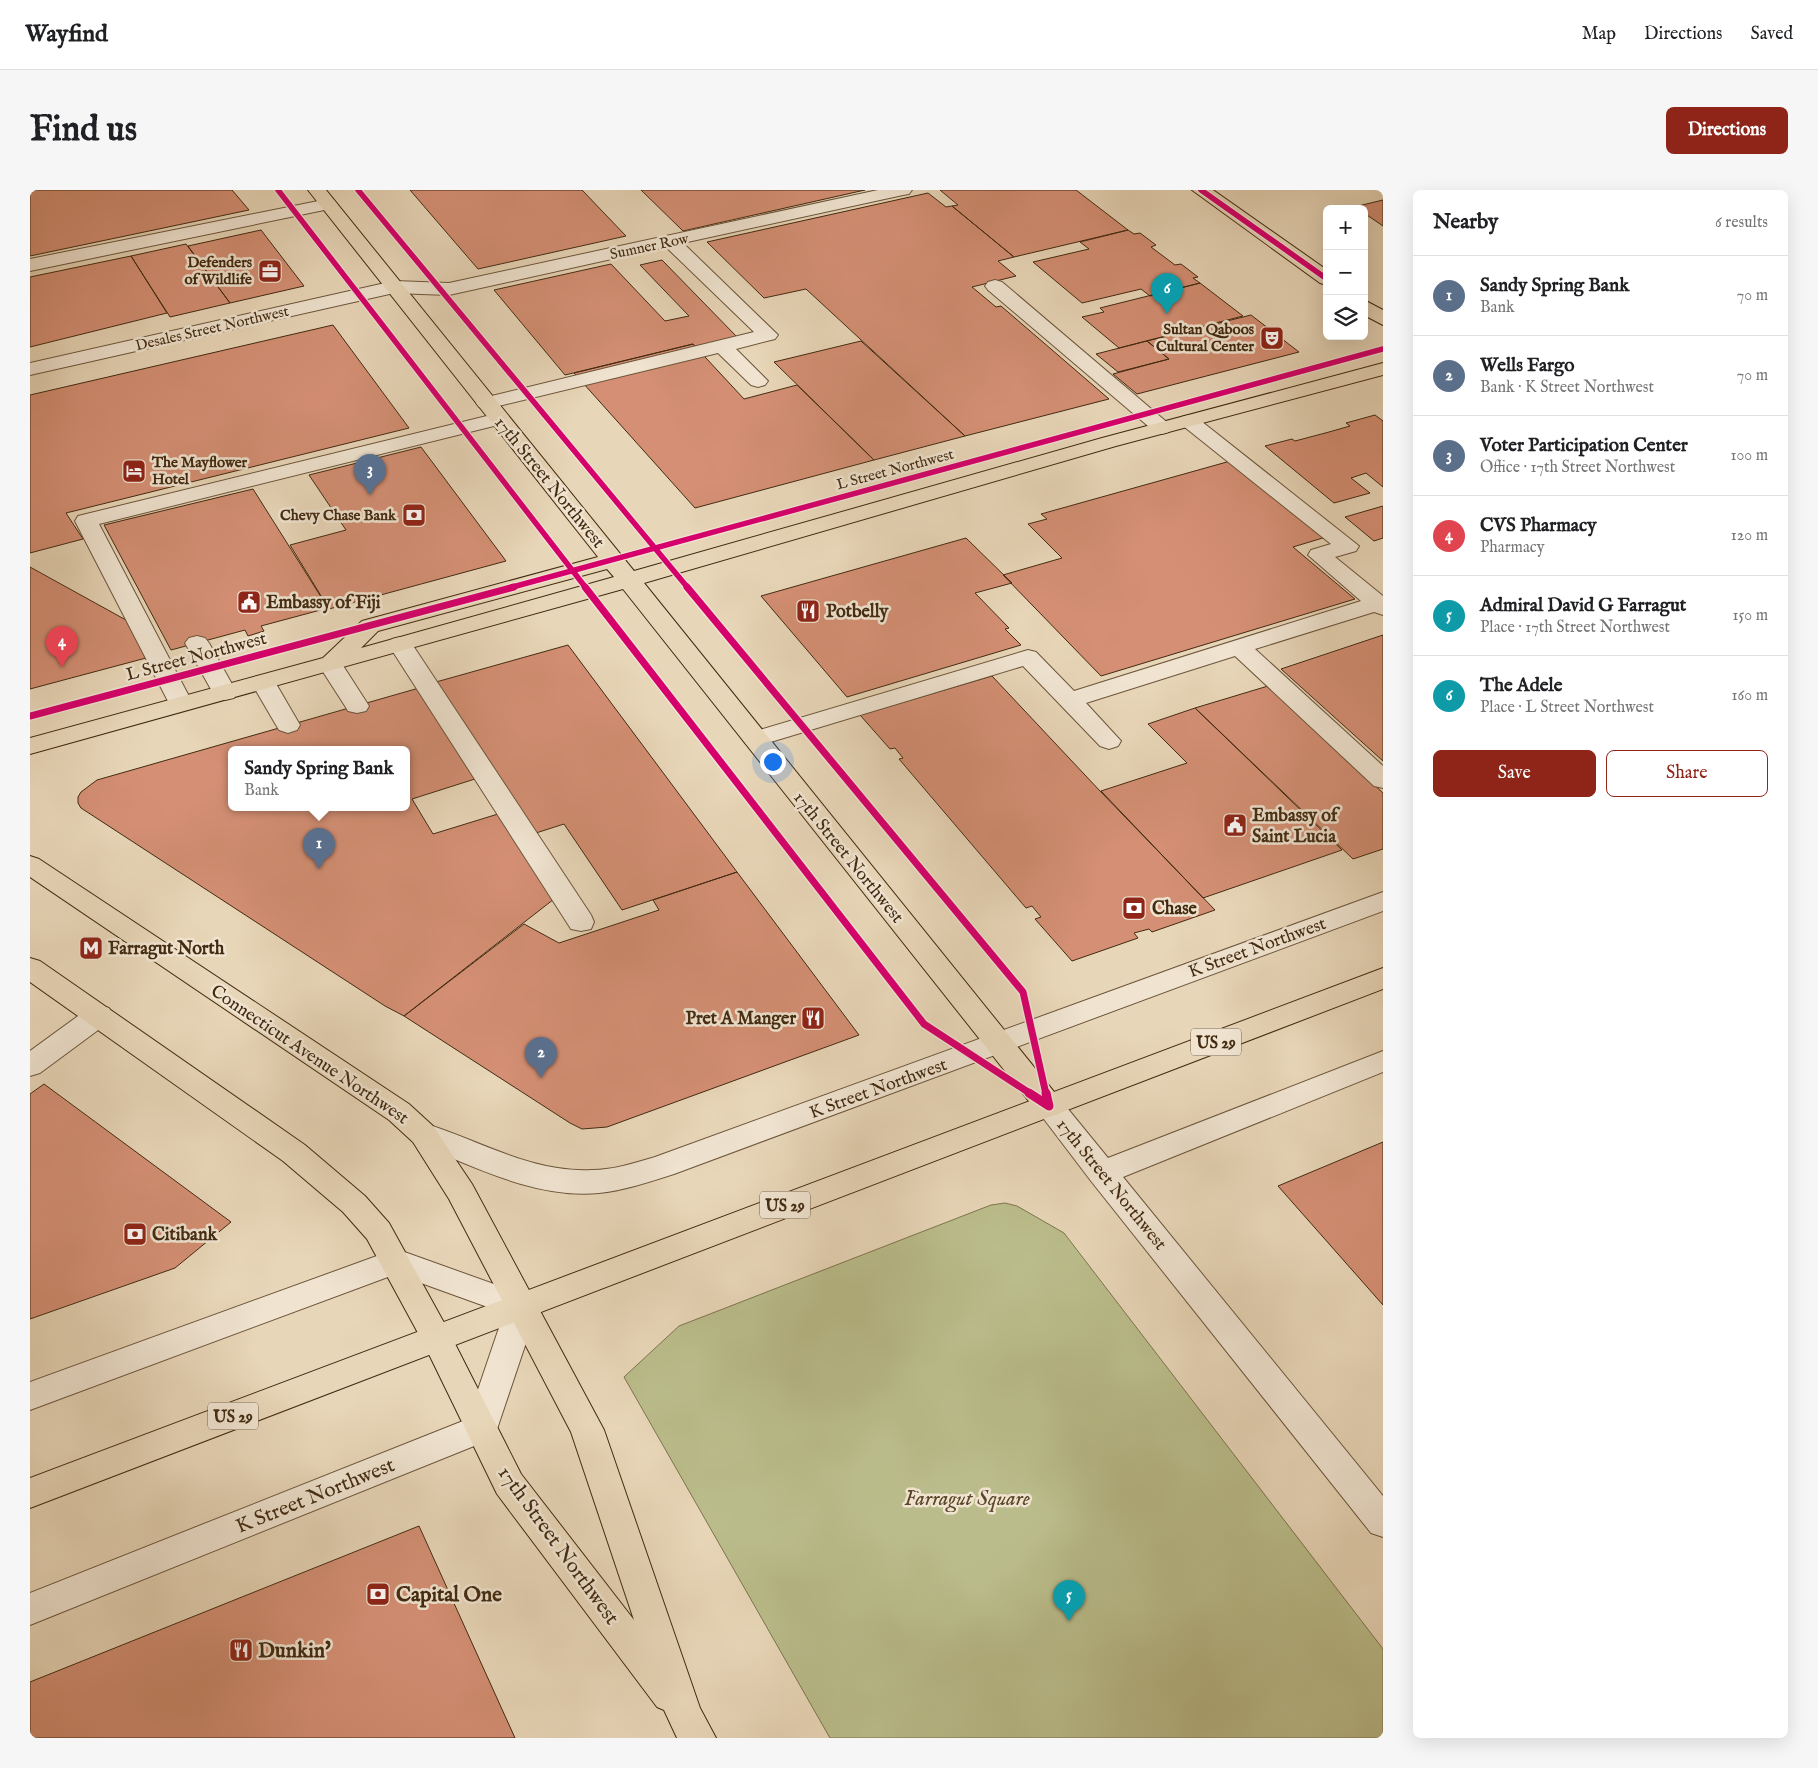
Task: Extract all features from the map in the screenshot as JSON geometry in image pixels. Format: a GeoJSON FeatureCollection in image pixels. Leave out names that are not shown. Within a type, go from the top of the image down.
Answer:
{"type":"FeatureCollection","features":[{"type":"Feature","properties":{"kind":"main road"},"geometry":{"type":"LineString","coordinates":[[1201,190],[1323,276]]}},
{"type":"Feature","properties":{"kind":"main road","name":"17th Street Northwest"},"geometry":{"type":"LineString","coordinates":[[323,197],[1049,1106]]}},
{"type":"Feature","properties":{"kind":"main road"},"geometry":{"type":"LineString","coordinates":[[1368,309],[1383,319]]}},
{"type":"Feature","properties":{"kind":"main road"},"geometry":{"type":"LineString","coordinates":[[1162,428],[1185,404],[1383,350]]}},
{"type":"Feature","properties":{"kind":"main road","name":"L Street Northwest"},"geometry":{"type":"LineString","coordinates":[[30,746],[330,664],[1162,428],[1383,369]]}},
{"type":"Feature","properties":{"kind":"main road"},"geometry":{"type":"LineString","coordinates":[[330,664],[370,626],[613,560]]}},
{"type":"Feature","properties":{"kind":"main road","name":"Connecticut Avenue Northwest"},"geometry":{"type":"LineString","coordinates":[[30,865],[399,1112],[423,1134],[461,1192],[522,1307]]}},
{"type":"Feature","properties":{"kind":"main road"},"geometry":{"type":"LineString","coordinates":[[30,968],[99,1015],[328,1180],[354,1204],[378,1231],[437,1339]]}},
{"type":"Feature","properties":{"kind":"main road","name":"US 29"},"geometry":{"type":"LineString","coordinates":[[30,1493],[1383,978]]}},
{"type":"Feature","properties":{"kind":"main road","name":"17th Street Northwest"},"geometry":{"type":"LineString","coordinates":[[522,1307],[587,1430],[691,1726]]}},
{"type":"Feature","properties":{"kind":"main road","name":"17th Street Northwest"},"geometry":{"type":"LineString","coordinates":[[437,1339],[509,1484],[691,1726]]}},
{"type":"Feature","properties":{"kind":"street","name":"Sumner Row"},"geometry":{"type":"LineString","coordinates":[[394,287],[450,289],[904,190]]}},
{"type":"Feature","properties":{"kind":"street"},"geometry":{"type":"LineString","coordinates":[[30,265],[323,197]]}},
{"type":"Feature","properties":{"kind":"street"},"geometry":{"type":"LineString","coordinates":[[181,704],[86,521],[768,335],[670,242]]}},
{"type":"Feature","properties":{"kind":"street"},"geometry":{"type":"LineString","coordinates":[[995,286],[1162,428]]}},
{"type":"Feature","properties":{"kind":"street","name":"Desales Street Northwest"},"geometry":{"type":"LineString","coordinates":[[30,369],[394,287]]}},
{"type":"Feature","properties":{"kind":"street"},"geometry":{"type":"LineString","coordinates":[[722,346],[758,381]]}},
{"type":"Feature","properties":{"kind":"street"},"geometry":{"type":"LineString","coordinates":[[1189,421],[1348,546],[1318,555],[1380,605]]}},
{"type":"Feature","properties":{"kind":"street"},"geometry":{"type":"LineString","coordinates":[[1071,700],[1380,605]]}},
{"type":"Feature","properties":{"kind":"street"},"geometry":{"type":"LineString","coordinates":[[197,643],[225,692]]}},
{"type":"Feature","properties":{"kind":"street"},"geometry":{"type":"LineString","coordinates":[[400,644],[581,922]]}},
{"type":"Feature","properties":{"kind":"street"},"geometry":{"type":"LineString","coordinates":[[1239,647],[1383,780]]}},
{"type":"Feature","properties":{"kind":"street"},"geometry":{"type":"LineString","coordinates":[[755,739],[1028,657],[1109,741]]}},
{"type":"Feature","properties":{"kind":"street"},"geometry":{"type":"LineString","coordinates":[[330,664],[357,706]]}},
{"type":"Feature","properties":{"kind":"street"},"geometry":{"type":"LineString","coordinates":[[263,682],[288,725]]}},
{"type":"Feature","properties":{"kind":"street","name":"K Street Northwest"},"geometry":{"type":"LineString","coordinates":[[423,1134],[509,1168],[536,1176],[560,1181],[592,1182],[609,1180],[663,1166],[1383,901]]}},
{"type":"Feature","properties":{"kind":"street"},"geometry":{"type":"LineString","coordinates":[[30,1066],[99,1015]]}},
{"type":"Feature","properties":{"kind":"street"},"geometry":{"type":"LineString","coordinates":[[1102,1173],[1383,1061]]}},
{"type":"Feature","properties":{"kind":"street","name":"17th Street Northwest"},"geometry":{"type":"LineString","coordinates":[[1049,1106],[1383,1522]]}},
{"type":"Feature","properties":{"kind":"street"},"geometry":{"type":"LineString","coordinates":[[30,1396],[396,1261],[522,1307],[482,1428]]}},
{"type":"Feature","properties":{"kind":"street","name":"K Street Northwest"},"geometry":{"type":"LineString","coordinates":[[30,1609],[482,1428]]}},
{"type":"Feature","properties":{"kind":"green space","name":"Farragut Square"},"geometry":{"type":"Polygon","coordinates":[[[1005,1203],[1017,1206],[1064,1233],[1383,1649],[1383,1738],[830,1738],[624,1377],[679,1326],[991,1205],[1005,1203]]]}},
{"type":"Feature","properties":{"kind":"building"},"geometry":{"type":"Polygon","coordinates":[[[30,190],[232,190],[249,210],[30,256],[30,190]]]}},
{"type":"Feature","properties":{"kind":"building"},"geometry":{"type":"Polygon","coordinates":[[[410,190],[582,190],[626,236],[478,269],[410,190]]]}},
{"type":"Feature","properties":{"kind":"building"},"geometry":{"type":"Polygon","coordinates":[[[641,190],[865,190],[683,231],[641,190]]]}},
{"type":"Feature","properties":{"kind":"building"},"geometry":{"type":"Polygon","coordinates":[[[940,190],[1076,190],[1128,230],[1014,257],[952,206],[958,205],[940,190]]]}},
{"type":"Feature","properties":{"kind":"building"},"geometry":{"type":"Polygon","coordinates":[[[928,193],[946,207],[952,206],[1014,257],[998,261],[1016,276],[972,287],[996,307],[1001,306],[1109,399],[965,436],[806,289],[764,298],[707,242],[928,193]]]}},
{"type":"Feature","properties":{"kind":"building"},"geometry":{"type":"Polygon","coordinates":[[[1383,200],[1383,226],[1368,216],[1368,205],[1362,205],[1383,200]]]}},
{"type":"Feature","properties":{"kind":"building"},"geometry":{"type":"Polygon","coordinates":[[[261,230],[304,286],[230,303],[188,246],[261,230]]]}},
{"type":"Feature","properties":{"kind":"building"},"geometry":{"type":"Polygon","coordinates":[[[1128,230],[1134,234],[1140,233],[1156,245],[1151,247],[1175,265],[1181,264],[1198,277],[1193,278],[1200,283],[1150,296],[1141,289],[1082,303],[1033,262],[1089,249],[1080,242],[1128,230]]]}},
{"type":"Feature","properties":{"kind":"building"},"geometry":{"type":"Polygon","coordinates":[[[186,244],[230,303],[170,317],[131,256],[186,244]]]}},
{"type":"Feature","properties":{"kind":"building"},"geometry":{"type":"Polygon","coordinates":[[[131,256],[167,313],[30,347],[30,277],[131,256]]]}},
{"type":"Feature","properties":{"kind":"building"},"geometry":{"type":"Polygon","coordinates":[[[662,260],[738,338],[696,348],[693,344],[565,375],[494,290],[611,264],[665,321],[689,316],[640,265],[662,260]]]}},
{"type":"Feature","properties":{"kind":"building"},"geometry":{"type":"Polygon","coordinates":[[[1200,283],[1243,316],[1119,348],[1082,317],[1104,312],[1100,308],[1200,283]]]}},
{"type":"Feature","properties":{"kind":"building"},"geometry":{"type":"Polygon","coordinates":[[[1251,315],[1299,352],[1137,394],[1113,374],[1169,359],[1147,341],[1251,315]]]}},
{"type":"Feature","properties":{"kind":"building","name":"The Mayflower Hotel"},"geometry":{"type":"Polygon","coordinates":[[[333,325],[409,428],[66,513],[83,539],[30,553],[30,395],[333,325]]]}},
{"type":"Feature","properties":{"kind":"building"},"geometry":{"type":"Polygon","coordinates":[[[861,341],[965,436],[874,460],[774,362],[861,341]]]}},
{"type":"Feature","properties":{"kind":"building"},"geometry":{"type":"Polygon","coordinates":[[[1147,341],[1169,359],[1118,372],[1096,354],[1147,341]]]}},
{"type":"Feature","properties":{"kind":"building"},"geometry":{"type":"Polygon","coordinates":[[[693,344],[744,399],[797,385],[874,460],[695,508],[574,373],[693,344]]]}},
{"type":"Feature","properties":{"kind":"building"},"geometry":{"type":"Polygon","coordinates":[[[1375,415],[1383,421],[1383,487],[1366,473],[1351,478],[1370,493],[1334,503],[1265,446],[1292,439],[1295,441],[1329,432],[1350,426],[1346,423],[1375,415]]]}},
{"type":"Feature","properties":{"kind":"building"},"geometry":{"type":"Polygon","coordinates":[[[421,447],[506,561],[329,609],[290,545],[346,530],[309,475],[421,447]]]}},
{"type":"Feature","properties":{"kind":"building"},"geometry":{"type":"Polygon","coordinates":[[[1234,460],[1326,537],[1293,547],[1355,599],[1101,676],[1003,575],[1062,558],[1028,524],[1047,519],[1041,514],[1234,460]]]}},
{"type":"Feature","properties":{"kind":"building"},"geometry":{"type":"Polygon","coordinates":[[[253,489],[328,608],[261,626],[264,631],[248,636],[245,630],[171,650],[104,525],[253,489]]]}},
{"type":"Feature","properties":{"kind":"building"},"geometry":{"type":"Polygon","coordinates":[[[1383,506],[1383,538],[1374,541],[1345,517],[1383,506]]]}},
{"type":"Feature","properties":{"kind":"building"},"geometry":{"type":"Polygon","coordinates":[[[966,538],[1012,583],[975,593],[1009,628],[1005,629],[1021,645],[847,697],[761,596],[966,538]]]}},
{"type":"Feature","properties":{"kind":"building"},"geometry":{"type":"Polygon","coordinates":[[[30,567],[126,620],[146,658],[30,689],[30,567]]]}},
{"type":"Feature","properties":{"kind":"building"},"geometry":{"type":"Polygon","coordinates":[[[1383,635],[1383,761],[1281,669],[1383,635]]]}},
{"type":"Feature","properties":{"kind":"building"},"geometry":{"type":"Polygon","coordinates":[[[568,645],[737,872],[622,910],[564,824],[536,833],[436,682],[568,645]]]}},
{"type":"Feature","properties":{"kind":"building"},"geometry":{"type":"Polygon","coordinates":[[[992,676],[1215,910],[1152,932],[1149,929],[1134,933],[1138,938],[1072,961],[1035,919],[1041,917],[1032,906],[1026,908],[899,759],[903,758],[895,748],[890,749],[860,715],[992,676]]]}},
{"type":"Feature","properties":{"kind":"building"},"geometry":{"type":"Polygon","coordinates":[[[1268,686],[1383,793],[1383,849],[1353,859],[1195,708],[1268,686]]]}},
{"type":"Feature","properties":{"kind":"building"},"geometry":{"type":"Polygon","coordinates":[[[419,688],[478,778],[412,799],[433,834],[498,814],[554,899],[404,1016],[385,1006],[81,808],[78,803],[78,797],[81,792],[97,780],[419,688]]]}},
{"type":"Feature","properties":{"kind":"building"},"geometry":{"type":"Polygon","coordinates":[[[1195,708],[1342,850],[1203,898],[1101,791],[1187,763],[1148,724],[1195,708]]]}},
{"type":"Feature","properties":{"kind":"building"},"geometry":{"type":"Polygon","coordinates":[[[737,872],[859,1035],[607,1127],[582,1129],[404,1016],[524,924],[559,943],[659,910],[653,900],[737,872]]]}},
{"type":"Feature","properties":{"kind":"building"},"geometry":{"type":"Polygon","coordinates":[[[44,1084],[231,1222],[175,1268],[30,1319],[30,1094],[44,1084]]]}},
{"type":"Feature","properties":{"kind":"building"},"geometry":{"type":"Polygon","coordinates":[[[1383,1142],[1383,1305],[1278,1186],[1383,1142]]]}},
{"type":"Feature","properties":{"kind":"building"},"geometry":{"type":"Polygon","coordinates":[[[419,1526],[515,1738],[30,1738],[30,1682],[419,1526]]]}},
{"type":"Feature","properties":{"kind":"cycle path"},"geometry":{"type":"LineString","coordinates":[[278,190],[924,1024],[1049,1106]]}},
{"type":"Feature","properties":{"kind":"cycle path"},"geometry":{"type":"LineString","coordinates":[[358,190],[1023,992],[1049,1106]]}},
{"type":"Feature","properties":{"kind":"cycle path"},"geometry":{"type":"LineString","coordinates":[[1201,190],[1323,276]]}},
{"type":"Feature","properties":{"kind":"cycle path"},"geometry":{"type":"LineString","coordinates":[[30,716],[370,626],[1383,349]]}},
{"type":"Feature","properties":{"kind":"place","name":"Defenders of Wildlife"},"geometry":{"type":"Point","coordinates":[270,271]}},
{"type":"Feature","properties":{"kind":"place","name":"The Adele"},"geometry":{"type":"Point","coordinates":[1167,314]}},
{"type":"Feature","properties":{"kind":"place","name":"Sultan Qaboos Cultural Center"},"geometry":{"type":"Point","coordinates":[1272,338]}},
{"type":"Feature","properties":{"kind":"place","name":"The Mayflower Hotel"},"geometry":{"type":"Point","coordinates":[134,471]}},
{"type":"Feature","properties":{"kind":"place","name":"Voter Participation Center"},"geometry":{"type":"Point","coordinates":[370,495]}},
{"type":"Feature","properties":{"kind":"place","name":"Chevy Chase Bank"},"geometry":{"type":"Point","coordinates":[414,515]}},
{"type":"Feature","properties":{"kind":"place","name":"Embassy of Fiji"},"geometry":{"type":"Point","coordinates":[249,602]}},
{"type":"Feature","properties":{"kind":"place","name":"Potbelly"},"geometry":{"type":"Point","coordinates":[808,611]}},
{"type":"Feature","properties":{"kind":"place","name":"CVS Pharmacy"},"geometry":{"type":"Point","coordinates":[62,667]}},
{"type":"Feature","properties":{"kind":"place","name":"Embassy of Saint Lucia"},"geometry":{"type":"Point","coordinates":[1235,825]}},
{"type":"Feature","properties":{"kind":"place","name":"Sandy Spring Bank"},"geometry":{"type":"Point","coordinates":[319,869]}},
{"type":"Feature","properties":{"kind":"place","name":"Chase"},"geometry":{"type":"Point","coordinates":[1134,908]}},
{"type":"Feature","properties":{"kind":"place","name":"Farragut North"},"geometry":{"type":"Point","coordinates":[91,948]}},
{"type":"Feature","properties":{"kind":"place","name":"Pret A Manger"},"geometry":{"type":"Point","coordinates":[813,1018]}},
{"type":"Feature","properties":{"kind":"place","name":"Wells Fargo"},"geometry":{"type":"Point","coordinates":[541,1078]}},
{"type":"Feature","properties":{"kind":"place","name":"Citibank"},"geometry":{"type":"Point","coordinates":[135,1234]}},
{"type":"Feature","properties":{"kind":"place","name":"Capital One"},"geometry":{"type":"Point","coordinates":[378,1594]}},
{"type":"Feature","properties":{"kind":"place","name":"Admiral David G Farragut"},"geometry":{"type":"Point","coordinates":[1069,1621]}},
{"type":"Feature","properties":{"kind":"place","name":"Dunkin'"},"geometry":{"type":"Point","coordinates":[241,1650]}}]}
